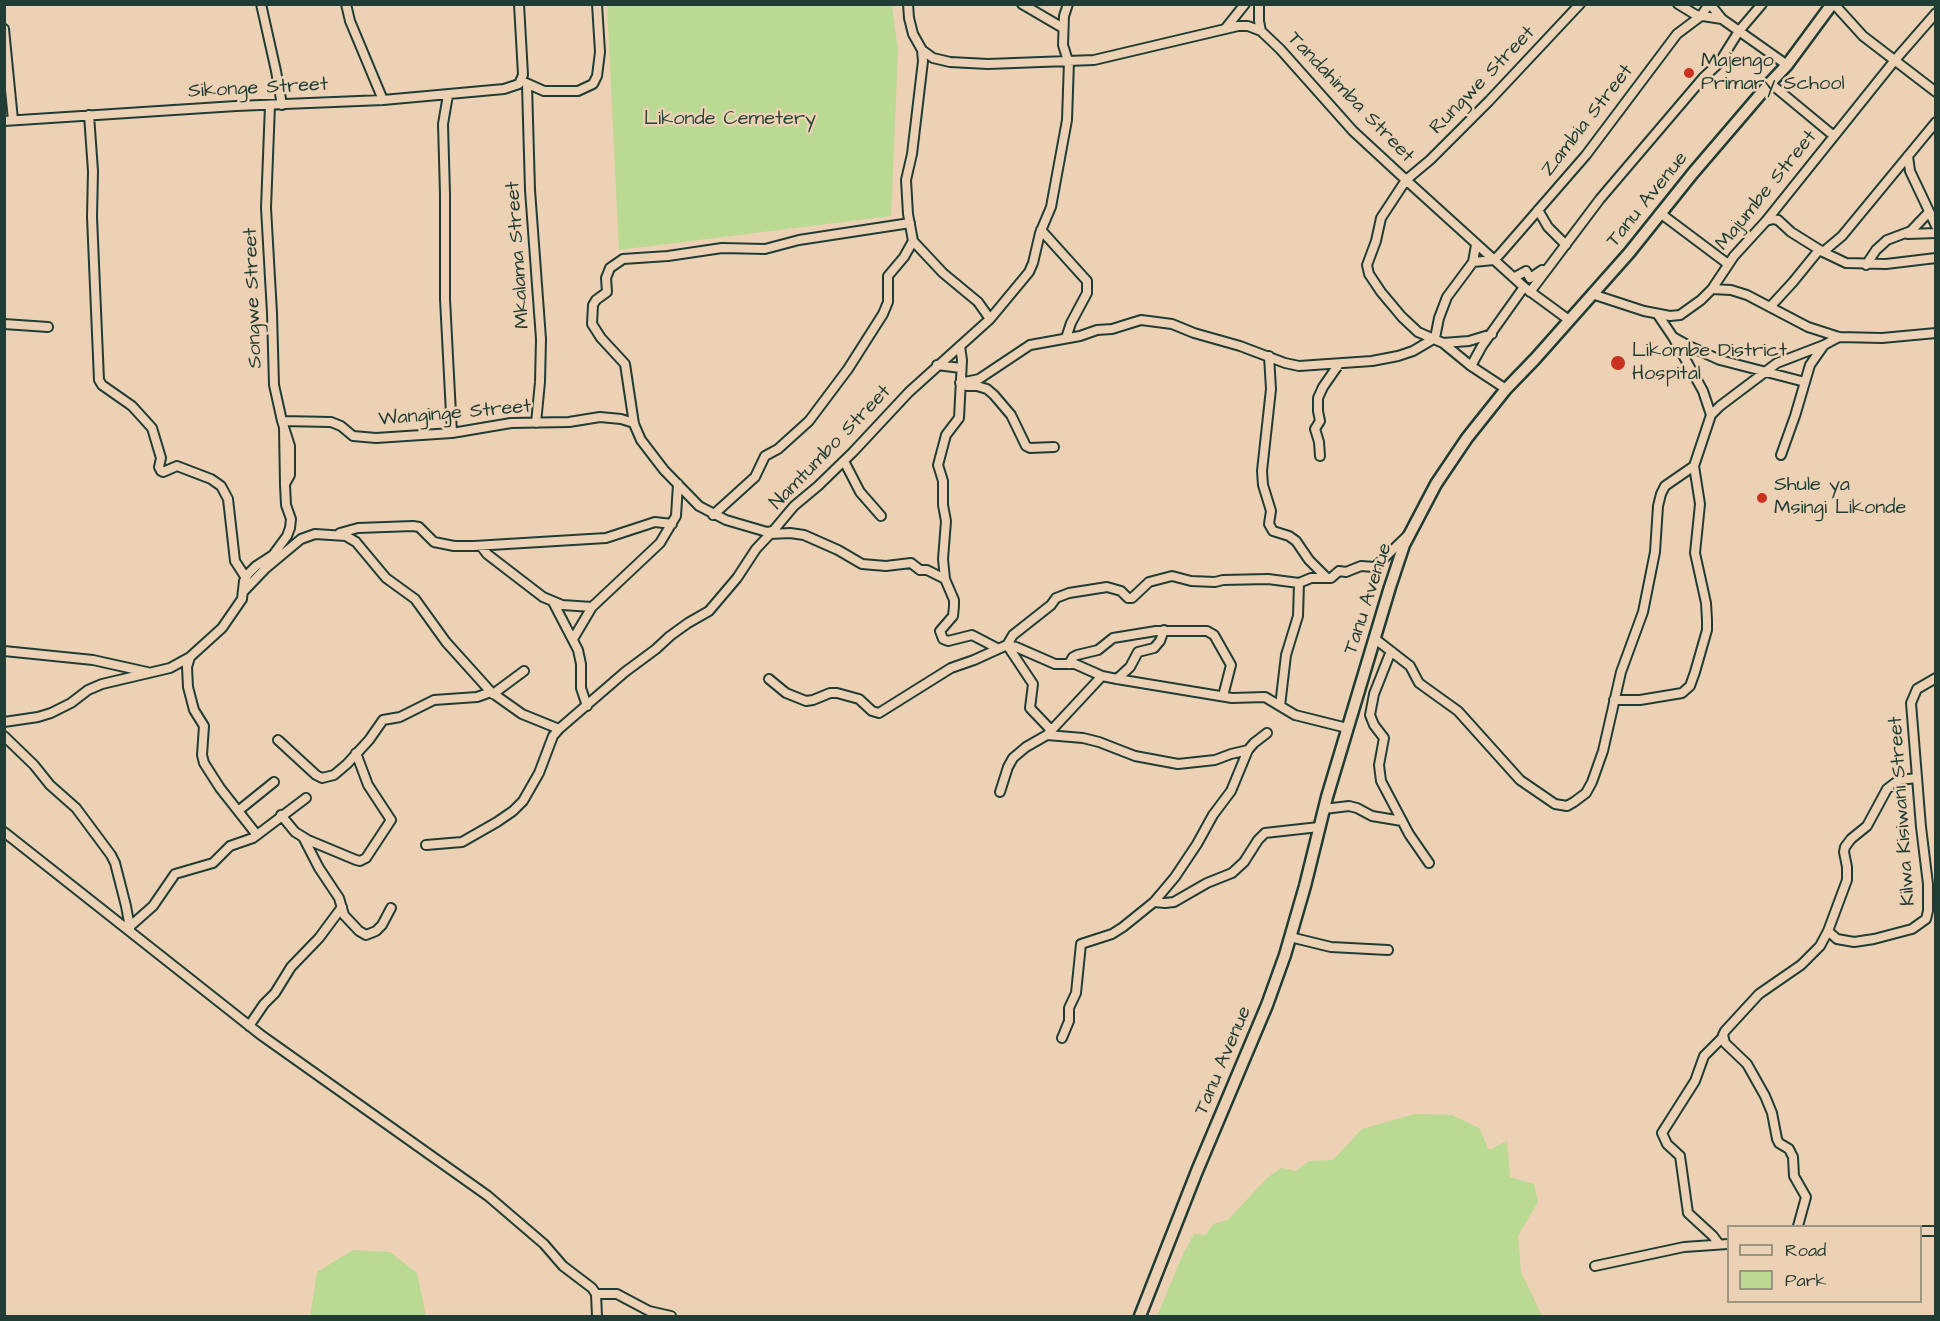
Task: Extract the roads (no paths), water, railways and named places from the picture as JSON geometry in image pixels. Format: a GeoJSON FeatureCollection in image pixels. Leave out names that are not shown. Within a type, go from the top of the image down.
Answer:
{"type":"FeatureCollection","features":[{"type":"Feature","properties":{"kind":"street"},"geometry":{"type":"LineString","coordinates":[[261,4],[282,105]]}},
{"type":"Feature","properties":{"kind":"street"},"geometry":{"type":"LineString","coordinates":[[346,4],[353,29],[383,100]]}},
{"type":"Feature","properties":{"kind":"street","name":"Mkalama Street"},"geometry":{"type":"LineString","coordinates":[[519,4],[541,339],[536,423]]}},
{"type":"Feature","properties":{"kind":"street"},"geometry":{"type":"LineString","coordinates":[[525,82],[544,91],[562,92],[581,90],[593,84],[597,76],[600,52],[597,4]]}},
{"type":"Feature","properties":{"kind":"street"},"geometry":{"type":"LineString","coordinates":[[908,4],[913,34],[922,50],[923,61],[912,154],[906,180],[913,241],[942,273],[978,302],[990,319]]}},
{"type":"Feature","properties":{"kind":"street"},"geometry":{"type":"LineString","coordinates":[[1022,4],[1063,28]]}},
{"type":"Feature","properties":{"kind":"street","name":"Namtumbo Street"},"geometry":{"type":"LineString","coordinates":[[910,223],[790,241],[765,249],[722,248],[623,260],[607,272],[607,292],[593,303],[592,324],[597,333],[625,364],[634,423],[648,452],[699,507],[713,515],[771,533],[794,506],[844,461],[909,392],[990,319],[1029,272],[1041,230],[1051,207],[1067,120],[1068,61],[1063,45],[1063,28],[1068,4]]}},
{"type":"Feature","properties":{"kind":"street"},"geometry":{"type":"LineString","coordinates":[[1225,29],[1245,4]]}},
{"type":"Feature","properties":{"kind":"street"},"geometry":{"type":"LineString","coordinates":[[1259,4],[1261,31]]}},
{"type":"Feature","properties":{"kind":"street","name":"Rungwe Street"},"geometry":{"type":"LineString","coordinates":[[1506,389],[1471,366],[1443,343],[1418,332],[1402,317],[1373,280],[1367,265],[1381,218],[1406,180],[1430,160],[1489,101],[1580,4]]}},
{"type":"Feature","properties":{"kind":"street"},"geometry":{"type":"LineString","coordinates":[[1678,4],[1701,16],[1722,19]]}},
{"type":"Feature","properties":{"kind":"street"},"geometry":{"type":"LineString","coordinates":[[1710,4],[1722,19],[1788,65]]}},
{"type":"Feature","properties":{"kind":"street","name":"Zambia Street"},"geometry":{"type":"LineString","coordinates":[[1494,260],[1586,155],[1677,34],[1701,16],[1710,4]]}},
{"type":"Feature","properties":{"kind":"street"},"geometry":{"type":"LineString","coordinates":[[1471,366],[1492,334],[1566,245],[1600,199],[1703,78],[1719,63],[1738,31],[1762,4]]}},
{"type":"Feature","properties":{"kind":"street"},"geometry":{"type":"LineString","coordinates":[[1833,4],[1863,36],[1935,92]]}},
{"type":"Feature","properties":{"kind":"street","name":"Tanu Avenue"},"geometry":{"type":"LineString","coordinates":[[1140,1317],[1197,1171],[1267,1005],[1305,886],[1324,809],[1374,638],[1410,533],[1436,484],[1467,438],[1506,389],[1592,294],[1770,83],[1788,65],[1833,4]]}},
{"type":"Feature","properties":{"kind":"street","name":"Majumbe Street"},"geometry":{"type":"LineString","coordinates":[[1592,294],[1658,315],[1670,316],[1680,315],[1701,300],[1894,60],[1935,13]]}},
{"type":"Feature","properties":{"kind":"street","name":"Tandahimba Street"},"geometry":{"type":"LineString","coordinates":[[922,50],[933,58],[950,62],[988,64],[1068,61],[1108,58],[1225,29],[1248,26],[1261,31],[1353,131],[1527,290],[1569,320]]}},
{"type":"Feature","properties":{"kind":"street"},"geometry":{"type":"LineString","coordinates":[[4,29],[9,121]]}},
{"type":"Feature","properties":{"kind":"street","name":"Sikonge Street"},"geometry":{"type":"LineString","coordinates":[[9,121],[383,100],[512,87],[525,82]]}},
{"type":"Feature","properties":{"kind":"street"},"geometry":{"type":"LineString","coordinates":[[1770,83],[1834,136]]}},
{"type":"Feature","properties":{"kind":"street"},"geometry":{"type":"LineString","coordinates":[[448,95],[443,124],[445,299],[453,433]]}},
{"type":"Feature","properties":{"kind":"street","name":"Songwe Street"},"geometry":{"type":"LineString","coordinates":[[246,578],[256,566],[273,555],[288,536],[291,524],[286,505],[285,485],[290,475],[291,454],[274,385],[266,208],[270,105]]}},
{"type":"Feature","properties":{"kind":"street"},"geometry":{"type":"LineString","coordinates":[[4,722],[38,717],[62,708],[96,686],[170,668],[190,657],[222,628],[238,607],[246,578],[235,561],[228,498],[221,486],[212,479],[177,466],[161,472],[159,467],[161,458],[152,428],[132,406],[102,385],[99,380],[89,115]]}},
{"type":"Feature","properties":{"kind":"street"},"geometry":{"type":"LineString","coordinates":[[1770,307],[1821,251],[1842,236],[1935,122]]}},
{"type":"Feature","properties":{"kind":"street"},"geometry":{"type":"LineString","coordinates":[[1908,156],[1910,171],[1935,226]]}},
{"type":"Feature","properties":{"kind":"street"},"geometry":{"type":"LineString","coordinates":[[1777,208],[1778,220]]}},
{"type":"Feature","properties":{"kind":"street"},"geometry":{"type":"LineString","coordinates":[[1538,210],[1548,227],[1566,245]]}},
{"type":"Feature","properties":{"kind":"street"},"geometry":{"type":"LineString","coordinates":[[1907,234],[1929,212]]}},
{"type":"Feature","properties":{"kind":"street"},"geometry":{"type":"LineString","coordinates":[[1660,213],[1728,264]]}},
{"type":"Feature","properties":{"kind":"street"},"geometry":{"type":"LineString","coordinates":[[1766,221],[1778,220],[1791,232],[1821,251],[1846,262],[1866,265],[1935,258]]}},
{"type":"Feature","properties":{"kind":"street"},"geometry":{"type":"LineString","coordinates":[[1041,230],[1087,281],[1087,293],[1071,322],[1066,338]]}},
{"type":"Feature","properties":{"kind":"street"},"geometry":{"type":"LineString","coordinates":[[1866,265],[1876,250],[1887,240],[1907,234],[1935,233]]}},
{"type":"Feature","properties":{"kind":"street"},"geometry":{"type":"LineString","coordinates":[[713,515],[756,475],[765,456],[778,449],[809,421],[848,369],[883,314],[888,302],[888,276],[904,257],[913,241]]}},
{"type":"Feature","properties":{"kind":"street"},"geometry":{"type":"LineString","coordinates":[[960,385],[979,379],[1030,345],[1080,336],[1097,330],[1112,329],[1136,321],[1172,324],[1299,366],[1339,364],[1398,356],[1413,351],[1435,338],[1447,297],[1473,262],[1476,245]]}},
{"type":"Feature","properties":{"kind":"street"},"geometry":{"type":"LineString","coordinates":[[1473,262],[1494,260]]}},
{"type":"Feature","properties":{"kind":"street"},"geometry":{"type":"LineString","coordinates":[[1515,277],[1526,271],[1530,278],[1548,265]]}},
{"type":"Feature","properties":{"kind":"street"},"geometry":{"type":"LineString","coordinates":[[1712,289],[1731,290],[1747,296],[1808,327],[1839,337],[1882,338],[1935,333]]}},
{"type":"Feature","properties":{"kind":"street"},"geometry":{"type":"LineString","coordinates":[[1658,315],[1703,391],[1711,415]]}},
{"type":"Feature","properties":{"kind":"street"},"geometry":{"type":"LineString","coordinates":[[4,324],[48,327]]}},
{"type":"Feature","properties":{"kind":"street"},"geometry":{"type":"LineString","coordinates":[[1443,343],[1468,341],[1492,334]]}},
{"type":"Feature","properties":{"kind":"street"},"geometry":{"type":"LineString","coordinates":[[1673,337],[1720,360],[1805,382]]}},
{"type":"Feature","properties":{"kind":"street"},"geometry":{"type":"LineString","coordinates":[[1614,700],[1640,700],[1682,693],[1690,686],[1695,672],[1707,630],[1707,620],[1695,553],[1700,504],[1694,466],[1711,415],[1766,371],[1785,360],[1839,337]]}},
{"type":"Feature","properties":{"kind":"street"},"geometry":{"type":"LineString","coordinates":[[1781,455],[1812,362],[1824,345]]}},
{"type":"Feature","properties":{"kind":"street"},"geometry":{"type":"LineString","coordinates":[[960,346],[959,418],[946,435],[938,465],[943,481],[943,505],[946,515],[943,558],[945,579],[954,600],[953,616],[940,631],[942,639],[948,641],[972,635],[998,648]]}},
{"type":"Feature","properties":{"kind":"street"},"geometry":{"type":"LineString","coordinates":[[1269,357],[1271,389],[1262,471],[1270,511],[1269,524],[1273,531],[1296,541],[1309,560],[1326,577]]}},
{"type":"Feature","properties":{"kind":"street"},"geometry":{"type":"LineString","coordinates":[[1320,456],[1315,429],[1320,421],[1318,398],[1339,364]]}},
{"type":"Feature","properties":{"kind":"street"},"geometry":{"type":"LineString","coordinates":[[937,365],[961,368]]}},
{"type":"Feature","properties":{"kind":"street"},"geometry":{"type":"LineString","coordinates":[[960,385],[977,386],[994,395],[1011,415],[1026,446],[1030,448],[1054,447]]}},
{"type":"Feature","properties":{"kind":"street","name":"Wanginge Street"},"geometry":{"type":"LineString","coordinates":[[283,425],[331,422],[341,426],[353,436],[376,438],[453,433],[510,423],[569,422],[600,417],[634,423]]}},
{"type":"Feature","properties":{"kind":"street"},"geometry":{"type":"LineString","coordinates":[[844,461],[860,492],[881,516]]}},
{"type":"Feature","properties":{"kind":"street"},"geometry":{"type":"LineString","coordinates":[[1374,638],[1410,666],[1419,683],[1458,711],[1520,780],[1550,802],[1567,806],[1586,793],[1604,751],[1621,672],[1643,612],[1655,552],[1660,495],[1665,486],[1694,466]]}},
{"type":"Feature","properties":{"kind":"street"},"geometry":{"type":"LineString","coordinates":[[573,639],[592,607],[660,543],[676,516],[678,484]]}},
{"type":"Feature","properties":{"kind":"street"},"geometry":{"type":"LineString","coordinates":[[336,534],[358,528],[413,526],[419,527],[437,543],[462,547],[596,539],[620,534],[654,522],[672,524]]}},
{"type":"Feature","properties":{"kind":"street"},"geometry":{"type":"LineString","coordinates":[[426,845],[462,842],[513,811],[523,801],[539,773],[553,736],[559,729],[670,636],[709,611],[771,533],[804,535],[862,564],[886,566],[911,563],[920,570],[927,570],[945,579]]}},
{"type":"Feature","properties":{"kind":"street"},"geometry":{"type":"LineString","coordinates":[[1007,645],[1013,635],[1051,605],[1056,598],[1069,593],[1107,587],[1121,591],[1128,598],[1132,598],[1149,582],[1172,576],[1191,581],[1215,582],[1268,579],[1299,583],[1307,578],[1331,579],[1339,571],[1346,572],[1358,567],[1375,567],[1410,533]]}},
{"type":"Feature","properties":{"kind":"street"},"geometry":{"type":"LineString","coordinates":[[243,592],[273,562],[301,539],[315,534],[346,536],[356,542],[386,578],[414,599],[446,642],[492,693],[522,714],[559,729]]}},
{"type":"Feature","properties":{"kind":"street"},"geometry":{"type":"LineString","coordinates":[[481,546],[487,554],[553,602],[562,605],[592,607]]}},
{"type":"Feature","properties":{"kind":"street"},"geometry":{"type":"LineString","coordinates":[[1280,706],[1286,655],[1298,616],[1299,583]]}},
{"type":"Feature","properties":{"kind":"street"},"geometry":{"type":"LineString","coordinates":[[553,602],[578,650],[581,688],[587,706]]}},
{"type":"Feature","properties":{"kind":"street"},"geometry":{"type":"LineString","coordinates":[[1069,664],[1077,654],[1098,650],[1113,638],[1164,630],[1207,631],[1214,635],[1231,665],[1223,696]]}},
{"type":"Feature","properties":{"kind":"street"},"geometry":{"type":"LineString","coordinates":[[1117,679],[1130,667],[1138,652],[1154,648],[1160,641],[1164,630]]}},
{"type":"Feature","properties":{"kind":"street"},"geometry":{"type":"LineString","coordinates":[[1007,645],[1033,684],[1030,708],[1049,732],[1099,742],[1135,756],[1178,764],[1215,760],[1248,750]]}},
{"type":"Feature","properties":{"kind":"street"},"geometry":{"type":"LineString","coordinates":[[769,679],[786,693],[806,701],[837,693],[859,699],[872,711],[879,713],[951,668],[1007,645],[1016,646],[1055,664],[1075,664],[1102,676],[1236,698],[1265,697],[1295,715],[1347,729]]}},
{"type":"Feature","properties":{"kind":"street"},"geometry":{"type":"LineString","coordinates":[[4,651],[93,660],[151,673]]}},
{"type":"Feature","properties":{"kind":"street"},"geometry":{"type":"LineString","coordinates":[[1391,651],[1374,694],[1370,715],[1384,738],[1379,765],[1381,781],[1417,848],[1429,863]]}},
{"type":"Feature","properties":{"kind":"street"},"geometry":{"type":"LineString","coordinates":[[190,657],[187,667],[188,687],[194,710],[204,726],[202,755],[204,763],[256,835]]}},
{"type":"Feature","properties":{"kind":"street"},"geometry":{"type":"LineString","coordinates":[[278,740],[319,777],[334,775],[369,740],[383,720],[404,715],[434,700],[477,697],[492,693],[524,671]]}},
{"type":"Feature","properties":{"kind":"street"},"geometry":{"type":"LineString","coordinates":[[1000,792],[1013,758],[1049,732],[1102,676]]}},
{"type":"Feature","properties":{"kind":"street","name":"Kilwa Kisiwani Street"},"geometry":{"type":"LineString","coordinates":[[1828,932],[1837,939],[1854,942],[1912,929],[1926,920],[1928,884],[1911,703],[1917,689],[1935,678]]}},
{"type":"Feature","properties":{"kind":"street"},"geometry":{"type":"LineString","coordinates":[[1062,1038],[1069,1021],[1069,1008],[1076,993],[1081,944],[1112,934],[1154,902],[1175,877],[1231,790],[1248,750],[1267,734]]}},
{"type":"Feature","properties":{"kind":"street"},"geometry":{"type":"LineString","coordinates":[[4,736],[34,765],[50,785],[76,808],[111,855],[126,906],[127,929]]}},
{"type":"Feature","properties":{"kind":"street"},"geometry":{"type":"LineString","coordinates":[[282,815],[295,832],[303,837],[360,861],[366,858],[390,819],[369,785],[356,753]]}},
{"type":"Feature","properties":{"kind":"street"},"geometry":{"type":"LineString","coordinates":[[1719,1244],[1687,1212],[1680,1156],[1667,1144],[1662,1133],[1695,1081],[1704,1056],[1759,994],[1810,957],[1828,932],[1847,880],[1845,847],[1867,826],[1887,789],[1893,783],[1917,778]]}},
{"type":"Feature","properties":{"kind":"street"},"geometry":{"type":"LineString","coordinates":[[238,811],[274,782]]}},
{"type":"Feature","properties":{"kind":"street"},"geometry":{"type":"LineString","coordinates":[[127,929],[153,906],[176,874],[213,862],[233,844],[249,840],[306,798]]}},
{"type":"Feature","properties":{"kind":"street"},"geometry":{"type":"LineString","coordinates":[[1324,809],[1348,806],[1372,816],[1402,821]]}},
{"type":"Feature","properties":{"kind":"street"},"geometry":{"type":"LineString","coordinates":[[1154,902],[1162,904],[1174,902],[1207,883],[1232,873],[1244,862],[1265,832],[1319,827]]}},
{"type":"Feature","properties":{"kind":"street"},"geometry":{"type":"LineString","coordinates":[[4,832],[249,1026],[488,1196],[544,1244],[563,1266],[592,1288],[596,1294],[597,1317]]}},
{"type":"Feature","properties":{"kind":"street"},"geometry":{"type":"LineString","coordinates":[[303,837],[319,868],[339,898],[346,919],[365,935],[376,931],[382,925],[391,908]]}},
{"type":"Feature","properties":{"kind":"street"},"geometry":{"type":"LineString","coordinates":[[249,1026],[293,965],[319,938],[342,907]]}},
{"type":"Feature","properties":{"kind":"street"},"geometry":{"type":"LineString","coordinates":[[1290,937],[1331,947],[1388,950]]}},
{"type":"Feature","properties":{"kind":"street"},"geometry":{"type":"LineString","coordinates":[[1723,1036],[1725,1043],[1747,1064],[1766,1096],[1777,1139],[1789,1149],[1793,1157],[1794,1176],[1806,1197],[1799,1225]]}},
{"type":"Feature","properties":{"kind":"street"},"geometry":{"type":"LineString","coordinates":[[1595,1266],[1684,1247],[1727,1244]]}},
{"type":"Feature","properties":{"kind":"street"},"geometry":{"type":"LineString","coordinates":[[596,1294],[617,1294],[649,1311],[671,1317]]}},
{"type":"Feature","properties":{"kind":"place","name":"Majengo Primary School"},"geometry":{"type":"Point","coordinates":[1689,73]}},
{"type":"Feature","properties":{"kind":"place","name":"Likombe District Hospital"},"geometry":{"type":"Point","coordinates":[1618,363]}},
{"type":"Feature","properties":{"kind":"place","name":"Shule ya Msingi Likonde"},"geometry":{"type":"Point","coordinates":[1762,498]}},
{"type":"Feature","properties":{"kind":"park label","name":"Likonde Cemetery"},"geometry":{"type":"Point","coordinates":[730,120]}}]}
